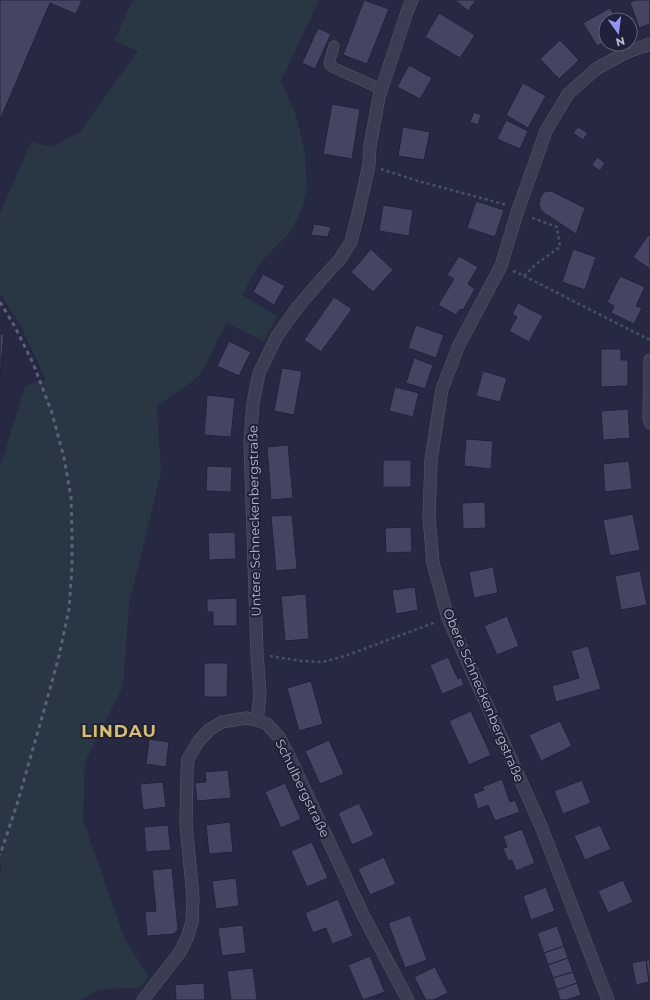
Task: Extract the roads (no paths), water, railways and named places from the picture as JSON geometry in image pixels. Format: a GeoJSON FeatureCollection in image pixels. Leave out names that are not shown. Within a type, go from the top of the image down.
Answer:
{"type":"FeatureCollection","features":[{"type":"Feature","properties":{"kind":"street","name":"Untere Schneckenbergstraße"},"geometry":{"type":"LineString","coordinates":[[258,720],[260,695],[257,653],[250,442],[253,404],[259,373],[277,336],[297,308],[340,259],[351,242],[369,165],[370,146],[379,97],[412,0]]}},
{"type":"Feature","properties":{"kind":"street","name":"Obere Schneckenbergstraße"},"geometry":{"type":"LineString","coordinates":[[608,1000],[541,826],[448,618],[433,563],[428,517],[431,460],[442,389],[459,345],[501,266],[512,209],[546,131],[568,94],[596,69],[627,52],[650,44]]}},
{"type":"Feature","properties":{"kind":"street"},"geometry":{"type":"LineString","coordinates":[[650,360],[650,423]]}},
{"type":"Feature","properties":{"kind":"street"},"geometry":{"type":"LineString","coordinates":[[143,1000],[180,952],[187,938],[192,922],[193,897],[186,824],[188,759],[198,742],[209,730],[222,722],[246,718],[258,720]]}},
{"type":"Feature","properties":{"kind":"street","name":"Schulbergstraße"},"geometry":{"type":"LineString","coordinates":[[258,720],[267,724],[279,737],[364,917],[408,1000]]}},
{"type":"Feature","properties":{"kind":"lane"},"geometry":{"type":"LineString","coordinates":[[334,46],[329,64],[332,67],[382,89]]}},
{"type":"Feature","properties":{"kind":"railway"},"geometry":{"type":"LineString","coordinates":[[0,302],[15,327],[33,363],[52,413],[64,458],[71,497],[72,532],[72,567],[69,609],[59,656],[17,804],[0,855]]}},
{"type":"Feature","properties":{"kind":"district","name":"LINDAU"},"geometry":{"type":"Point","coordinates":[119,731]}}]}
